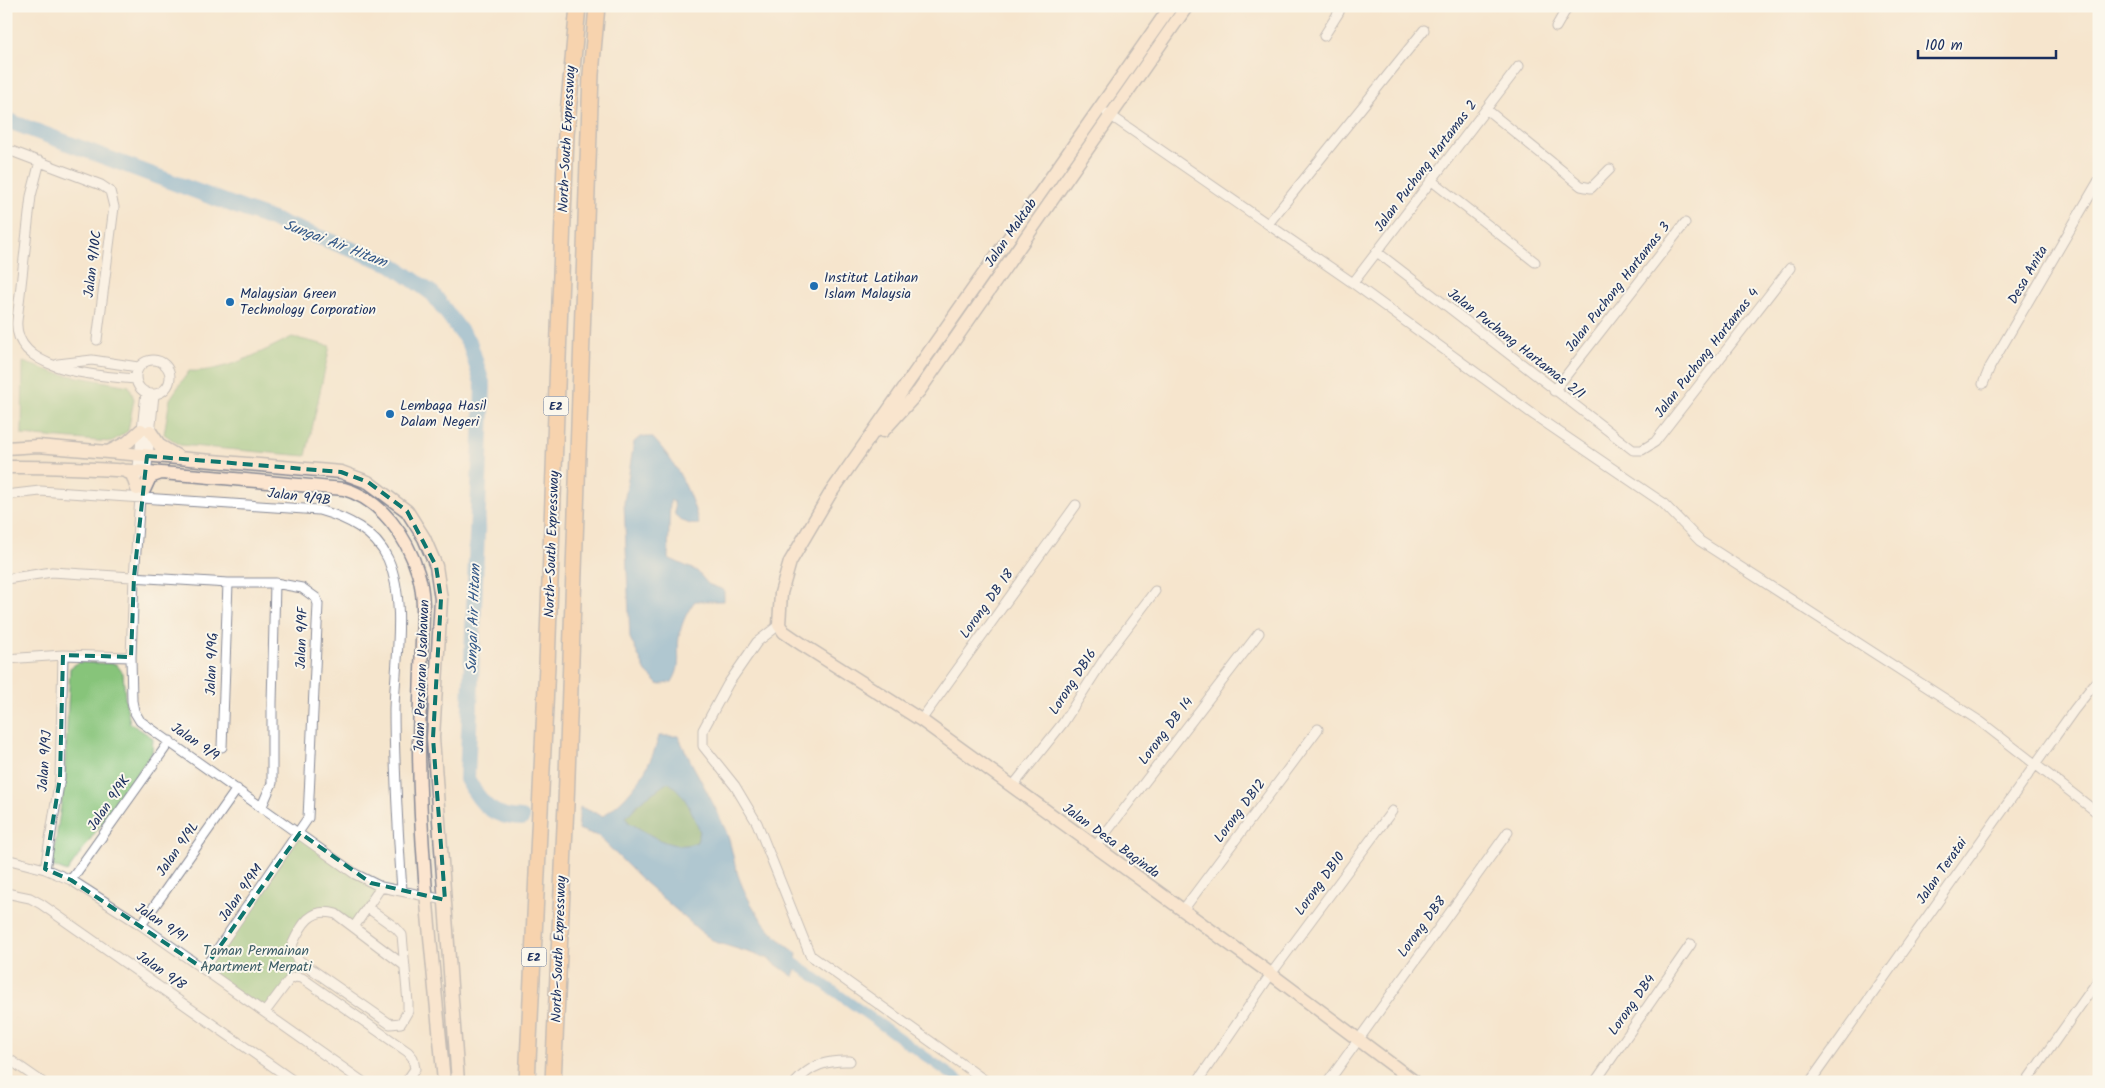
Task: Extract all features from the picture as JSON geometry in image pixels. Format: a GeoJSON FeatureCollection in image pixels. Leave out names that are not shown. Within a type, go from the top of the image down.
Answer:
{"type":"FeatureCollection","features":[{"type":"Feature","properties":{"kind":"highway","name":"North–South Expressway"},"geometry":{"type":"LineString","coordinates":[[527,1082],[540,831],[566,135],[570,70],[578,6]]}},
{"type":"Feature","properties":{"kind":"highway","name":"North–South Expressway"},"geometry":{"type":"LineString","coordinates":[[553,1082],[566,804],[591,74],[597,6]]}},
{"type":"Feature","properties":{"kind":"street","name":"Jalan Maktab"},"geometry":{"type":"LineString","coordinates":[[1105,112],[1171,6]]}},
{"type":"Feature","properties":{"kind":"street","name":"Jalan Maktab"},"geometry":{"type":"LineString","coordinates":[[782,628],[781,592],[790,562],[830,494],[1105,112],[1187,6]]}},
{"type":"Feature","properties":{"kind":"street"},"geometry":{"type":"LineString","coordinates":[[1324,36],[1340,12],[1340,6]]}},
{"type":"Feature","properties":{"kind":"street"},"geometry":{"type":"LineString","coordinates":[[1556,27],[1568,6]]}},
{"type":"Feature","properties":{"kind":"street"},"geometry":{"type":"LineString","coordinates":[[1268,224],[1424,30]]}},
{"type":"Feature","properties":{"kind":"street","name":"Jalan Puchong Hartamas 2"},"geometry":{"type":"LineString","coordinates":[[1354,282],[1520,66]]}},
{"type":"Feature","properties":{"kind":"street"},"geometry":{"type":"LineString","coordinates":[[1486,109],[1581,186],[1591,188],[1610,169]]}},
{"type":"Feature","properties":{"kind":"street"},"geometry":{"type":"LineString","coordinates":[[1105,112],[1354,282],[1534,415],[1662,502],[1700,541],[1958,706],[2099,814]]}},
{"type":"Feature","properties":{"kind":"street"},"geometry":{"type":"LineString","coordinates":[[6,148],[40,161],[31,196],[16,330],[24,348],[32,355],[55,365],[89,376],[136,379]]}},
{"type":"Feature","properties":{"kind":"street","name":"Jalan 9/10C"},"geometry":{"type":"LineString","coordinates":[[40,161],[101,184],[110,191],[114,207],[97,340]]}},
{"type":"Feature","properties":{"kind":"street","name":"Desa Anita"},"geometry":{"type":"LineString","coordinates":[[1983,384],[1990,367],[2099,180]]}},
{"type":"Feature","properties":{"kind":"street"},"geometry":{"type":"LineString","coordinates":[[1432,181],[1534,262]]}},
{"type":"Feature","properties":{"kind":"street","name":"Jalan Puchong Hartamas 3"},"geometry":{"type":"LineString","coordinates":[[1554,391],[1685,223]]}},
{"type":"Feature","properties":{"kind":"street","name":"Jalan Puchong Hartamas 2/1"},"geometry":{"type":"LineString","coordinates":[[1377,252],[1624,445],[1634,450],[1642,450]]}},
{"type":"Feature","properties":{"kind":"street","name":"Jalan Puchong Hartamas 4"},"geometry":{"type":"LineString","coordinates":[[1642,450],[1655,442],[1790,268]]}},
{"type":"Feature","properties":{"kind":"street"},"geometry":{"type":"LineString","coordinates":[[55,365],[92,360],[138,367]]}},
{"type":"Feature","properties":{"kind":"street"},"geometry":{"type":"LineString","coordinates":[[155,360],[168,369],[170,380],[166,387],[150,393],[138,386],[136,379],[138,367],[144,362],[155,360]]}},
{"type":"Feature","properties":{"kind":"street","name":"Jalan 9/9"},"geometry":{"type":"LineString","coordinates":[[150,393],[142,471],[144,494],[134,577],[131,657],[134,711],[140,721],[300,833],[355,874],[382,887],[445,900]]}},
{"type":"Feature","properties":{"kind":"street"},"geometry":{"type":"LineString","coordinates":[[108,452],[146,430],[160,446],[181,458]]}},
{"type":"Feature","properties":{"kind":"street","name":"Jalan Persiaran Usahawan"},"geometry":{"type":"LineString","coordinates":[[6,448],[38,446],[316,468],[348,474],[379,489],[407,511],[424,538],[436,566],[441,599],[433,738],[458,1082]]}},
{"type":"Feature","properties":{"kind":"street","name":"Jalan Persiaran Usahawan"},"geometry":{"type":"LineString","coordinates":[[6,467],[66,466],[344,489],[355,493],[383,512],[397,529],[408,547],[419,575],[423,603],[419,751],[427,897],[444,1082]]}},
{"type":"Feature","properties":{"kind":"street"},"geometry":{"type":"LineString","coordinates":[[122,470],[132,474],[144,494]]}},
{"type":"Feature","properties":{"kind":"street"},"geometry":{"type":"LineString","coordinates":[[144,494],[150,477],[164,473]]}},
{"type":"Feature","properties":{"kind":"street","name":"Jalan 9/9B"},"geometry":{"type":"LineString","coordinates":[[6,495],[40,491],[123,497],[144,494],[319,510],[343,517],[364,530],[380,545],[395,578],[398,599],[394,710],[402,891]]}},
{"type":"Feature","properties":{"kind":"street","name":"Lorong DB 18"},"geometry":{"type":"LineString","coordinates":[[921,720],[1076,504]]}},
{"type":"Feature","properties":{"kind":"street","name":"Jalan 9/9F"},"geometry":{"type":"LineString","coordinates":[[6,578],[52,572],[228,583],[276,583],[302,588],[316,598],[318,604],[309,812],[306,824],[300,833]]}},
{"type":"Feature","properties":{"kind":"street","name":"Jalan 9/9G"},"geometry":{"type":"LineString","coordinates":[[222,747],[228,583]]}},
{"type":"Feature","properties":{"kind":"street"},"geometry":{"type":"LineString","coordinates":[[262,806],[272,783],[272,703],[276,583]]}},
{"type":"Feature","properties":{"kind":"street","name":"Lorong DB16"},"geometry":{"type":"LineString","coordinates":[[1012,787],[1062,723],[1108,653],[1155,591]]}},
{"type":"Feature","properties":{"kind":"street"},"geometry":{"type":"LineString","coordinates":[[782,628],[757,642],[728,684],[703,730],[703,746],[734,786],[757,823],[810,954],[987,1082]]}},
{"type":"Feature","properties":{"kind":"street","name":"Jalan Desa Baginda"},"geometry":{"type":"LineString","coordinates":[[782,628],[921,720],[1271,974],[1415,1082]]}},
{"type":"Feature","properties":{"kind":"street","name":"Lorong DB 14"},"geometry":{"type":"LineString","coordinates":[[1095,847],[1259,633]]}},
{"type":"Feature","properties":{"kind":"street"},"geometry":{"type":"LineString","coordinates":[[6,659],[63,655],[131,657]]}},
{"type":"Feature","properties":{"kind":"street","name":"Jalan 9/9J"},"geometry":{"type":"LineString","coordinates":[[45,869],[60,778],[63,655]]}},
{"type":"Feature","properties":{"kind":"street","name":"Jalan Teratai"},"geometry":{"type":"LineString","coordinates":[[1810,1082],[2035,764],[2099,678]]}},
{"type":"Feature","properties":{"kind":"street","name":"Lorong DB12"},"geometry":{"type":"LineString","coordinates":[[1183,910],[1318,729]]}},
{"type":"Feature","properties":{"kind":"street","name":"Jalan 9/9K"},"geometry":{"type":"LineString","coordinates":[[71,880],[170,741]]}},
{"type":"Feature","properties":{"kind":"street","name":"Jalan 9/9L"},"geometry":{"type":"LineString","coordinates":[[141,925],[237,789]]}},
{"type":"Feature","properties":{"kind":"street","name":"Lorong DB10"},"geometry":{"type":"LineString","coordinates":[[1197,1082],[1271,974],[1392,811]]}},
{"type":"Feature","properties":{"kind":"street","name":"Lorong DB8"},"geometry":{"type":"LineString","coordinates":[[1328,1082],[1508,832]]}},
{"type":"Feature","properties":{"kind":"street","name":"Jalan 9/9M"},"geometry":{"type":"LineString","coordinates":[[204,969],[300,833]]}},
{"type":"Feature","properties":{"kind":"street","name":"Jalan 9/9I"},"geometry":{"type":"LineString","coordinates":[[6,859],[45,869],[71,880],[141,925],[363,1082]]}},
{"type":"Feature","properties":{"kind":"street"},"geometry":{"type":"LineString","coordinates":[[354,927],[382,887]]}},
{"type":"Feature","properties":{"kind":"street","name":"Jalan 9/8"},"geometry":{"type":"LineString","coordinates":[[6,893],[30,898],[41,904],[295,1082]]}},
{"type":"Feature","properties":{"kind":"street"},"geometry":{"type":"LineString","coordinates":[[368,908],[400,932],[405,966],[408,1011],[401,1023],[396,1025],[390,1024],[297,959],[292,945],[295,938],[311,915],[318,911],[336,914],[405,966]]}},
{"type":"Feature","properties":{"kind":"street","name":"Lorong DB4"},"geometry":{"type":"LineString","coordinates":[[1595,1082],[1691,944]]}},
{"type":"Feature","properties":{"kind":"street"},"geometry":{"type":"LineString","coordinates":[[265,1012],[289,980],[295,977],[302,978],[408,1052],[413,1058],[415,1069],[406,1082]]}},
{"type":"Feature","properties":{"kind":"street"},"geometry":{"type":"LineString","coordinates":[[2026,1082],[2099,979]]}},
{"type":"Feature","properties":{"kind":"street"},"geometry":{"type":"LineString","coordinates":[[6,1057],[42,1082]]}},
{"type":"Feature","properties":{"kind":"street"},"geometry":{"type":"LineString","coordinates":[[796,1082],[808,1071],[824,1062],[850,1061]]}},
{"type":"Feature","properties":{"kind":"highlighted area"},"geometry":{"type":"Polygon","coordinates":[[[147,456],[341,472],[368,482],[407,511],[436,566],[441,599],[433,738],[445,900],[371,883],[300,833],[204,969],[71,880],[45,869],[60,778],[63,655],[131,657],[134,577],[147,456]]]}},
{"type":"Feature","properties":{"kind":"green space"},"geometry":{"type":"Polygon","coordinates":[[[292,337],[330,346],[306,456],[180,445],[164,434],[170,399],[189,371],[216,369],[229,365],[292,337]]]}},
{"type":"Feature","properties":{"kind":"green space"},"geometry":{"type":"Polygon","coordinates":[[[23,362],[56,373],[129,386],[134,399],[128,431],[111,442],[22,435],[23,362]]]}},
{"type":"Feature","properties":{"kind":"green space"},"geometry":{"type":"Polygon","coordinates":[[[79,662],[116,664],[123,673],[130,723],[153,738],[152,753],[67,872],[52,866],[64,785],[70,668],[79,662]]]}},
{"type":"Feature","properties":{"kind":"green space"},"geometry":{"type":"Polygon","coordinates":[[[668,781],[684,798],[691,811],[700,832],[697,842],[688,845],[670,844],[653,837],[628,822],[626,817],[641,801],[668,781]]]}},
{"type":"Feature","properties":{"kind":"green space","name":"Taman Permainan Apartment Merpati"},"geometry":{"type":"Polygon","coordinates":[[[300,833],[381,887],[354,927],[336,914],[318,911],[295,938],[297,959],[302,978],[295,977],[265,1012],[204,969],[300,833]]]}},
{"type":"Feature","properties":{"kind":"water"},"geometry":{"type":"Polygon","coordinates":[[[640,437],[652,437],[668,456],[687,488],[699,524],[686,522],[675,515],[674,502],[670,500],[668,558],[697,571],[708,584],[724,590],[724,601],[695,601],[692,605],[681,629],[676,675],[672,682],[659,685],[646,672],[630,638],[624,503],[634,442],[640,437]]]}},
{"type":"Feature","properties":{"kind":"water"},"geometry":{"type":"Polygon","coordinates":[[[659,736],[678,736],[726,831],[738,875],[754,909],[769,929],[797,953],[794,977],[767,958],[715,942],[642,880],[598,836],[578,829],[580,807],[603,816],[631,791],[645,771],[659,736]],[[668,782],[641,801],[626,817],[628,822],[661,841],[670,844],[688,845],[697,842],[700,832],[688,804],[668,782]]]}},
{"type":"Feature","properties":{"kind":"waterway","name":"Sungai Air Hitam"},"geometry":{"type":"LineString","coordinates":[[6,120],[391,264],[433,294],[470,344],[483,386],[467,779],[477,796],[488,808],[502,815],[522,818]]}},
{"type":"Feature","properties":{"kind":"waterway"},"geometry":{"type":"LineString","coordinates":[[785,956],[961,1082]]}},
{"type":"Feature","properties":{"kind":"place","name":"Institut Latihan Islam Malaysia"},"geometry":{"type":"Point","coordinates":[814,286]}},
{"type":"Feature","properties":{"kind":"place","name":"Malaysian Green Technology Corporation"},"geometry":{"type":"Point","coordinates":[230,302]}},
{"type":"Feature","properties":{"kind":"place","name":"Lembaga Hasil Dalam Negeri"},"geometry":{"type":"Point","coordinates":[390,414]}}]}
